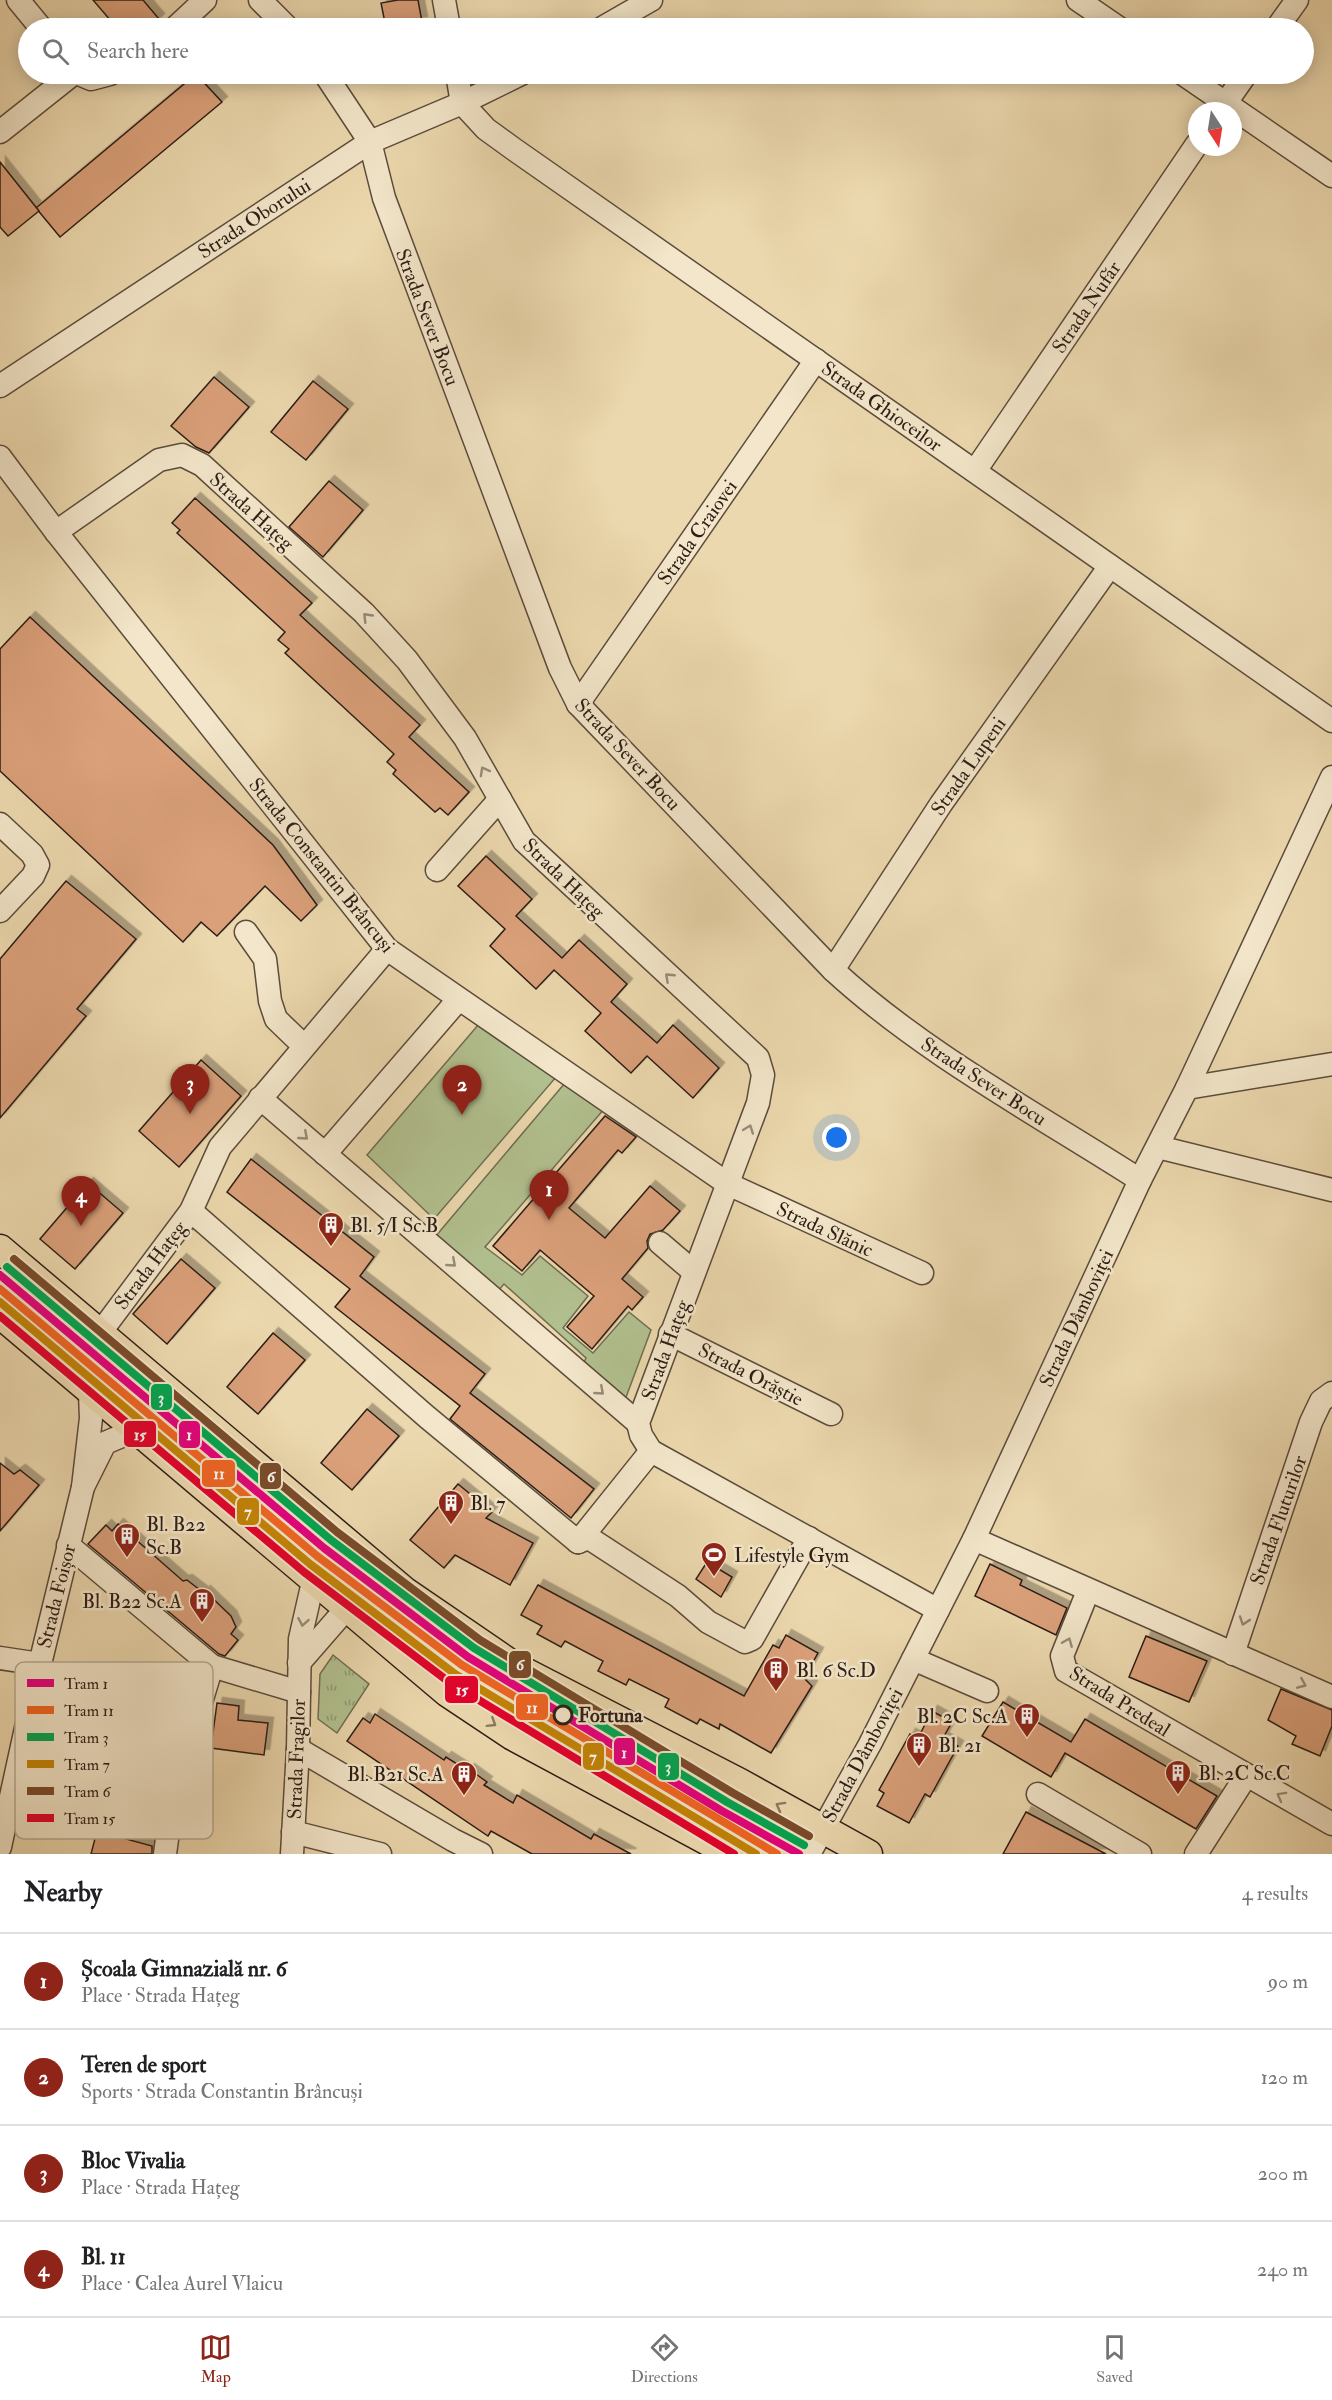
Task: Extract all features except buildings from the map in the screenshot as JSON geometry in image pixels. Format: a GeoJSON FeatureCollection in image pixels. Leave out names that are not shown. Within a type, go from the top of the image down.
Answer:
{"type":"FeatureCollection","features":[{"type":"Feature","properties":{"kind":"main road"},"geometry":{"type":"LineString","coordinates":[[0,1249],[404,1591],[515,1667],[868,1854]]}},
{"type":"Feature","properties":{"kind":"main road"},"geometry":{"type":"LineString","coordinates":[[0,1314],[138,1429],[313,1582],[447,1692],[482,1717],[732,1854]]}},
{"type":"Feature","properties":{"kind":"street"},"geometry":{"type":"LineString","coordinates":[[18,0],[33,18]]}},
{"type":"Feature","properties":{"kind":"street"},"geometry":{"type":"LineString","coordinates":[[186,18],[205,0]]}},
{"type":"Feature","properties":{"kind":"street"},"geometry":{"type":"LineString","coordinates":[[260,0],[278,18]]}},
{"type":"Feature","properties":{"kind":"street"},"geometry":{"type":"LineString","coordinates":[[444,0],[447,18]]}},
{"type":"Feature","properties":{"kind":"street"},"geometry":{"type":"LineString","coordinates":[[620,18],[651,0]]}},
{"type":"Feature","properties":{"kind":"street"},"geometry":{"type":"LineString","coordinates":[[1078,0],[1104,18]]}},
{"type":"Feature","properties":{"kind":"street"},"geometry":{"type":"LineString","coordinates":[[1284,18],[1297,0]]}},
{"type":"Feature","properties":{"kind":"street"},"geometry":{"type":"LineString","coordinates":[[0,132],[60,84]]}},
{"type":"Feature","properties":{"kind":"street","name":"Strada Sever Bocu"},"geometry":{"type":"LineString","coordinates":[[332,84],[370,142],[387,208],[560,668],[578,704],[832,970],[904,1029],[1140,1180]]}},
{"type":"Feature","properties":{"kind":"street"},"geometry":{"type":"LineString","coordinates":[[459,84],[462,103]]}},
{"type":"Feature","properties":{"kind":"street","name":"Strada Oborului"},"geometry":{"type":"LineString","coordinates":[[0,386],[370,142],[501,84]]}},
{"type":"Feature","properties":{"kind":"street"},"geometry":{"type":"LineString","coordinates":[[1195,84],[1216,102]]}},
{"type":"Feature","properties":{"kind":"street"},"geometry":{"type":"LineString","coordinates":[[1226,102],[1239,84]]}},
{"type":"Feature","properties":{"kind":"street","name":"Strada Ghioceilor"},"geometry":{"type":"LineString","coordinates":[[462,103],[486,129],[515,150],[1332,721]]}},
{"type":"Feature","properties":{"kind":"street"},"geometry":{"type":"LineString","coordinates":[[1242,120],[1332,176]]}},
{"type":"Feature","properties":{"kind":"street","name":"Strada Nufăr"},"geometry":{"type":"LineString","coordinates":[[975,471],[1189,156]]}},
{"type":"Feature","properties":{"kind":"street","name":"Strada Craiovei"},"geometry":{"type":"LineString","coordinates":[[578,704],[816,360]]}},
{"type":"Feature","properties":{"kind":"street","name":"Strada Hațeg"},"geometry":{"type":"LineString","coordinates":[[56,532],[159,460],[171,455],[193,459],[364,613],[407,660],[465,738],[514,826],[538,856],[758,1059],[763,1067],[762,1086],[728,1184],[638,1424]]}},
{"type":"Feature","properties":{"kind":"street","name":"Strada Constantin Brâncuși"},"geometry":{"type":"LineString","coordinates":[[0,458],[56,532],[387,949],[728,1184]]}},
{"type":"Feature","properties":{"kind":"street","name":"Strada Lupeni"},"geometry":{"type":"LineString","coordinates":[[832,970],[941,804],[1110,566]]}},
{"type":"Feature","properties":{"kind":"street","name":"Strada Dâmboviței"},"geometry":{"type":"LineString","coordinates":[[809,1854],[974,1539],[1140,1180],[1158,1147],[1332,777]]}},
{"type":"Feature","properties":{"kind":"street"},"geometry":{"type":"LineString","coordinates":[[437,870],[500,800]]}},
{"type":"Feature","properties":{"kind":"street"},"geometry":{"type":"LineString","coordinates":[[0,824],[32,854],[38,865],[33,876],[0,911]]}},
{"type":"Feature","properties":{"kind":"street"},"geometry":{"type":"LineString","coordinates":[[246,932],[265,959],[270,1001],[276,1018],[304,1046]]}},
{"type":"Feature","properties":{"kind":"street","name":"Strada Hațeg"},"geometry":{"type":"LineString","coordinates":[[88,1387],[92,1352],[100,1333],[191,1211],[213,1158],[260,1098],[387,949]]}},
{"type":"Feature","properties":{"kind":"street"},"geometry":{"type":"LineString","coordinates":[[325,1154],[458,1000]]}},
{"type":"Feature","properties":{"kind":"street"},"geometry":{"type":"LineString","coordinates":[[1186,1088],[1332,1064]]}},
{"type":"Feature","properties":{"kind":"street","name":"Strada Hațeg"},"geometry":{"type":"LineString","coordinates":[[260,1098],[638,1424],[641,1435],[651,1451]]}},
{"type":"Feature","properties":{"kind":"street"},"geometry":{"type":"LineString","coordinates":[[1158,1147],[1332,1190]]}},
{"type":"Feature","properties":{"kind":"street","name":"Strada Slănic"},"geometry":{"type":"LineString","coordinates":[[728,1184],[922,1274]]}},
{"type":"Feature","properties":{"kind":"street","name":"Strada Hațeg"},"geometry":{"type":"LineString","coordinates":[[191,1211],[427,1417],[578,1542],[589,1538],[678,1596],[708,1622],[745,1642],[752,1639],[809,1538]]}},
{"type":"Feature","properties":{"kind":"street"},"geometry":{"type":"LineString","coordinates":[[660,1243],[694,1272]]}},
{"type":"Feature","properties":{"kind":"street","name":"Strada Orăștie"},"geometry":{"type":"LineString","coordinates":[[670,1334],[831,1414]]}},
{"type":"Feature","properties":{"kind":"street","name":"Strada Foișor"},"geometry":{"type":"LineString","coordinates":[[39,1662],[83,1486],[91,1418],[88,1387]]}},
{"type":"Feature","properties":{"kind":"street","name":"Strada Fluturilor"},"geometry":{"type":"LineString","coordinates":[[1233,1654],[1311,1422],[1320,1401],[1332,1393]]}},
{"type":"Feature","properties":{"kind":"street","name":"Strada Foișor"},"geometry":{"type":"LineString","coordinates":[[83,1486],[100,1447],[109,1440],[138,1429]]}},
{"type":"Feature","properties":{"kind":"street"},"geometry":{"type":"LineString","coordinates":[[578,1542],[651,1451],[938,1610]]}},
{"type":"Feature","properties":{"kind":"street"},"geometry":{"type":"LineString","coordinates":[[974,1539],[1332,1697]]}},
{"type":"Feature","properties":{"kind":"street"},"geometry":{"type":"LineString","coordinates":[[68,1545],[207,1662]]}},
{"type":"Feature","properties":{"kind":"street","name":"Strada Fragilor"},"geometry":{"type":"LineString","coordinates":[[292,1843],[298,1749],[299,1663],[304,1616],[313,1582]]}},
{"type":"Feature","properties":{"kind":"street","name":"Strada Predeal"},"geometry":{"type":"LineString","coordinates":[[1089,1591],[1062,1656],[1066,1671],[1332,1824]]}},
{"type":"Feature","properties":{"kind":"street"},"geometry":{"type":"LineString","coordinates":[[299,1663],[346,1609]]}},
{"type":"Feature","properties":{"kind":"street"},"geometry":{"type":"LineString","coordinates":[[0,1658],[26,1662]]}},
{"type":"Feature","properties":{"kind":"street"},"geometry":{"type":"LineString","coordinates":[[913,1659],[987,1690]]}},
{"type":"Feature","properties":{"kind":"street"},"geometry":{"type":"LineString","coordinates":[[213,1666],[299,1692]]}},
{"type":"Feature","properties":{"kind":"street"},"geometry":{"type":"LineString","coordinates":[[298,1749],[481,1854]]}},
{"type":"Feature","properties":{"kind":"street"},"geometry":{"type":"LineString","coordinates":[[1196,1854],[1246,1776]]}},
{"type":"Feature","properties":{"kind":"street","name":"Strada Foișor"},"geometry":{"type":"LineString","coordinates":[[0,1847],[15,1777]]}},
{"type":"Feature","properties":{"kind":"street"},"geometry":{"type":"LineString","coordinates":[[1038,1794],[1140,1854]]}},
{"type":"Feature","properties":{"kind":"street"},"geometry":{"type":"LineString","coordinates":[[165,1854],[167,1839]]}},
{"type":"Feature","properties":{"kind":"street"},"geometry":{"type":"LineString","coordinates":[[292,1843],[380,1854]]}},
{"type":"Feature","properties":{"kind":"green space"},"geometry":{"type":"Polygon","coordinates":[[[479,1024],[557,1076],[434,1219],[367,1155],[479,1024]]]}},
{"type":"Feature","properties":{"kind":"green space"},"geometry":{"type":"Polygon","coordinates":[[[565,1083],[605,1108],[485,1247],[522,1275],[540,1256],[588,1296],[563,1328],[593,1353],[629,1312],[651,1330],[625,1400],[583,1364],[586,1358],[504,1284],[498,1291],[435,1237],[565,1083]]]}},
{"type":"Feature","properties":{"kind":"green space"},"geometry":{"type":"Polygon","coordinates":[[[0,1268],[62,1320],[46,1339],[0,1300],[0,1268]]]}},
{"type":"Feature","properties":{"kind":"green space"},"geometry":{"type":"Polygon","coordinates":[[[333,1655],[369,1684],[337,1733],[318,1719],[320,1674],[333,1655]]]}},
{"type":"Feature","properties":{"kind":"tram line","name":"6"},"geometry":{"type":"LineString","coordinates":[[14,1259],[337,1532],[480,1640],[733,1793],[809,1836]]}},
{"type":"Feature","properties":{"kind":"tram line","name":"3"},"geometry":{"type":"LineString","coordinates":[[7,1267],[331,1540],[474,1648],[727,1802],[804,1845]]}},
{"type":"Feature","properties":{"kind":"tram line","name":"1"},"geometry":{"type":"LineString","coordinates":[[0,1275],[324,1548],[468,1657],[722,1811],[799,1854]]}},
{"type":"Feature","properties":{"kind":"tram line","name":"11"},"geometry":{"type":"LineString","coordinates":[[0,1289],[317,1556],[462,1665],[777,1854]]}},
{"type":"Feature","properties":{"kind":"tram line","name":"7"},"geometry":{"type":"LineString","coordinates":[[0,1302],[310,1564],[455,1674],[756,1854]]}},
{"type":"Feature","properties":{"kind":"tram line","name":"15"},"geometry":{"type":"LineString","coordinates":[[0,1316],[304,1572],[449,1682],[734,1854]]}},
{"type":"Feature","properties":{"kind":"place","name":"Bloc Vivalia"},"geometry":{"type":"Point","coordinates":[190,1114]}},
{"type":"Feature","properties":{"kind":"place","name":"Teren de sport"},"geometry":{"type":"Point","coordinates":[462,1115]}},
{"type":"Feature","properties":{"kind":"place","name":"Școala Gimnazială nr. 6"},"geometry":{"type":"Point","coordinates":[549,1220]}},
{"type":"Feature","properties":{"kind":"place","name":"Bl. 11"},"geometry":{"type":"Point","coordinates":[81,1226]}},
{"type":"Feature","properties":{"kind":"place","name":"Bl. 5/I Sc.B"},"geometry":{"type":"Point","coordinates":[331,1248]}},
{"type":"Feature","properties":{"kind":"place","name":"Bl. 7"},"geometry":{"type":"Point","coordinates":[451,1526]}},
{"type":"Feature","properties":{"kind":"place","name":"Bl. B22 Sc.B"},"geometry":{"type":"Point","coordinates":[127,1559]}},
{"type":"Feature","properties":{"kind":"place","name":"Lifestyle Gym"},"geometry":{"type":"Point","coordinates":[714,1578]}},
{"type":"Feature","properties":{"kind":"place","name":"Bl. B22 Sc.A"},"geometry":{"type":"Point","coordinates":[202,1624]}},
{"type":"Feature","properties":{"kind":"place","name":"Bl. 6 Sc.D"},"geometry":{"type":"Point","coordinates":[776,1693]}},
{"type":"Feature","properties":{"kind":"place","name":"Fortuna"},"geometry":{"type":"Point","coordinates":[563,1715]}},
{"type":"Feature","properties":{"kind":"place","name":"Bl. 2C Sc.A"},"geometry":{"type":"Point","coordinates":[1027,1739]}},
{"type":"Feature","properties":{"kind":"place","name":"Bl. 21"},"geometry":{"type":"Point","coordinates":[919,1768]}},
{"type":"Feature","properties":{"kind":"place","name":"Bl. 2C Sc.C"},"geometry":{"type":"Point","coordinates":[1178,1796]}},
{"type":"Feature","properties":{"kind":"place","name":"Bl. B21 Sc.A"},"geometry":{"type":"Point","coordinates":[464,1797]}}]}
